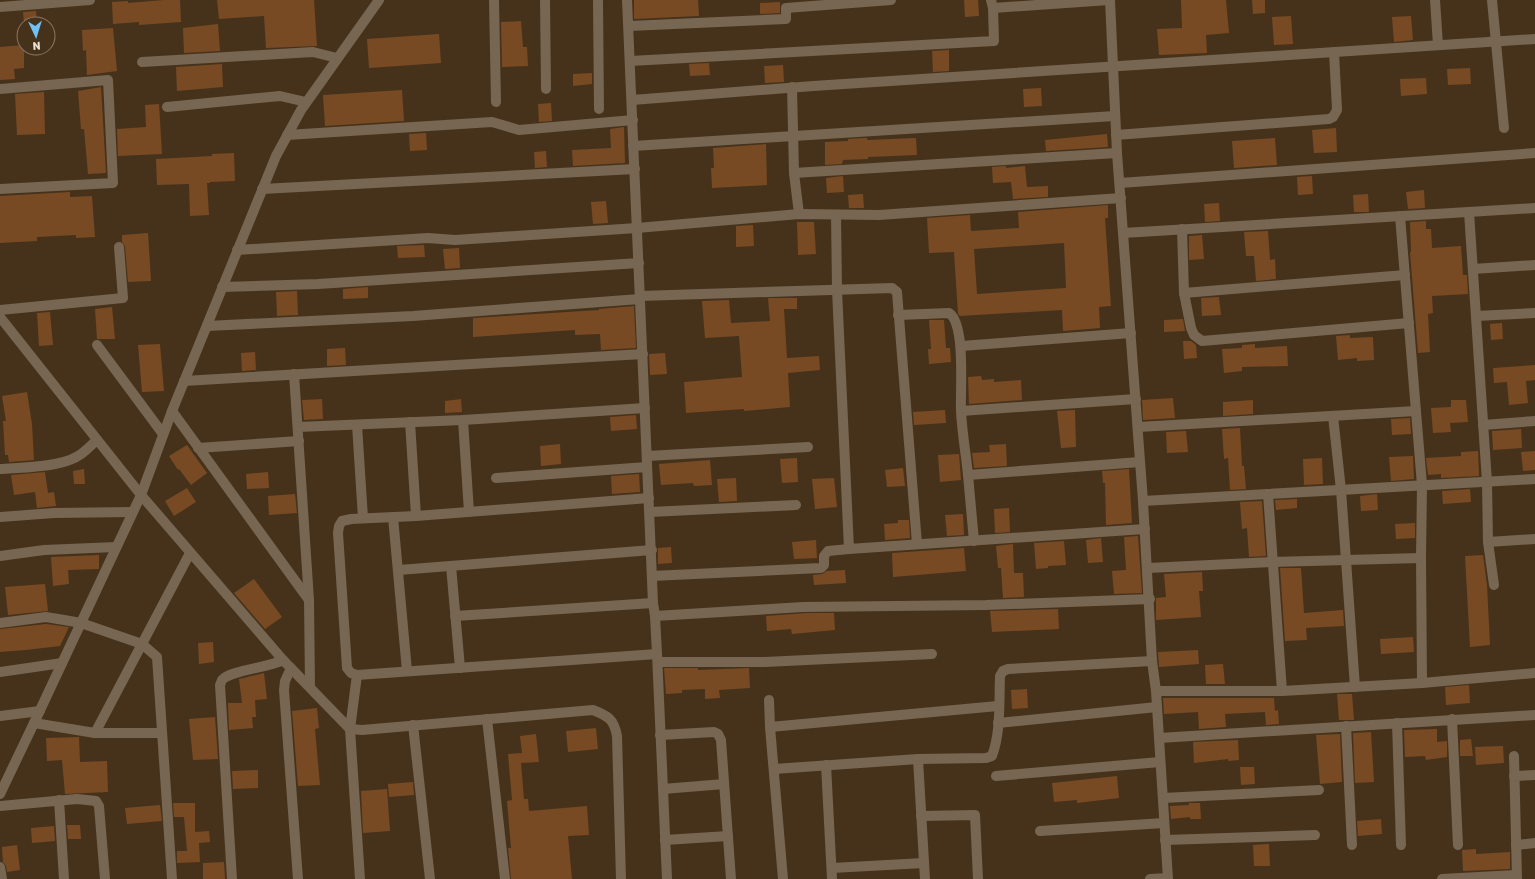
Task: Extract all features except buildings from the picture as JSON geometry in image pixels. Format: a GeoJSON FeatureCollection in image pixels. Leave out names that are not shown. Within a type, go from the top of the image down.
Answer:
{"type":"FeatureCollection","features":[{"type":"Feature","properties":{"kind":"street"},"geometry":{"type":"LineString","coordinates":[[0,8],[90,0]]}},
{"type":"Feature","properties":{"kind":"street"},"geometry":{"type":"LineString","coordinates":[[0,794],[140,495],[184,381],[276,156],[306,102],[379,0]]}},
{"type":"Feature","properties":{"kind":"street"},"geometry":{"type":"LineString","coordinates":[[494,0],[496,102]]}},
{"type":"Feature","properties":{"kind":"street"},"geometry":{"type":"LineString","coordinates":[[545,0],[546,88]]}},
{"type":"Feature","properties":{"kind":"street"},"geometry":{"type":"LineString","coordinates":[[598,0],[599,109]]}},
{"type":"Feature","properties":{"kind":"street"},"geometry":{"type":"LineString","coordinates":[[627,0],[647,467],[652,550],[653,603],[655,616],[667,879]]}},
{"type":"Feature","properties":{"kind":"street"},"geometry":{"type":"LineString","coordinates":[[629,26],[786,19],[786,8],[891,0]]}},
{"type":"Feature","properties":{"kind":"street"},"geometry":{"type":"LineString","coordinates":[[630,61],[994,41],[992,4],[1109,0],[1117,153],[1148,568],[1152,660],[1156,691],[1168,878],[1150,879]]}},
{"type":"Feature","properties":{"kind":"street"},"geometry":{"type":"LineString","coordinates":[[1435,0],[1438,45]]}},
{"type":"Feature","properties":{"kind":"street"},"geometry":{"type":"LineString","coordinates":[[1492,0],[1504,128]]}},
{"type":"Feature","properties":{"kind":"street"},"geometry":{"type":"LineString","coordinates":[[632,100],[792,87],[1535,39]]}},
{"type":"Feature","properties":{"kind":"street"},"geometry":{"type":"LineString","coordinates":[[142,62],[313,52],[337,58]]}},
{"type":"Feature","properties":{"kind":"street"},"geometry":{"type":"LineString","coordinates":[[1116,135],[1329,119],[1333,117],[1337,110],[1334,52]]}},
{"type":"Feature","properties":{"kind":"street"},"geometry":{"type":"LineString","coordinates":[[0,89],[108,80],[113,183],[0,189]]}},
{"type":"Feature","properties":{"kind":"street"},"geometry":{"type":"LineString","coordinates":[[792,87],[794,173],[799,214]]}},
{"type":"Feature","properties":{"kind":"street"},"geometry":{"type":"LineString","coordinates":[[167,107],[280,96],[306,102]]}},
{"type":"Feature","properties":{"kind":"street"},"geometry":{"type":"LineString","coordinates":[[633,146],[1115,116]]}},
{"type":"Feature","properties":{"kind":"street"},"geometry":{"type":"LineString","coordinates":[[287,135],[492,122],[519,130],[633,120]]}},
{"type":"Feature","properties":{"kind":"street"},"geometry":{"type":"LineString","coordinates":[[794,173],[1117,153]]}},
{"type":"Feature","properties":{"kind":"street"},"geometry":{"type":"LineString","coordinates":[[1120,183],[1535,153]]}},
{"type":"Feature","properties":{"kind":"street"},"geometry":{"type":"LineString","coordinates":[[262,189],[635,169]]}},
{"type":"Feature","properties":{"kind":"street"},"geometry":{"type":"LineString","coordinates":[[237,250],[428,238],[455,240],[637,228],[799,214],[879,215],[1121,198]]}},
{"type":"Feature","properties":{"kind":"street"},"geometry":{"type":"LineString","coordinates":[[1123,233],[1535,208]]}},
{"type":"Feature","properties":{"kind":"street"},"geometry":{"type":"LineString","coordinates":[[1469,212],[1487,482],[1488,542],[1494,585]]}},
{"type":"Feature","properties":{"kind":"street"},"geometry":{"type":"LineString","coordinates":[[836,215],[837,290],[849,549]]}},
{"type":"Feature","properties":{"kind":"street"},"geometry":{"type":"LineString","coordinates":[[1400,216],[1422,485],[1422,683]]}},
{"type":"Feature","properties":{"kind":"street"},"geometry":{"type":"LineString","coordinates":[[1182,229],[1184,293],[1191,328],[1194,335],[1202,342],[1409,323]]}},
{"type":"Feature","properties":{"kind":"street"},"geometry":{"type":"LineString","coordinates":[[0,310],[123,298],[119,247]]}},
{"type":"Feature","properties":{"kind":"street"},"geometry":{"type":"LineString","coordinates":[[222,287],[318,284],[639,263]]}},
{"type":"Feature","properties":{"kind":"street"},"geometry":{"type":"LineString","coordinates":[[1473,269],[1535,266]]}},
{"type":"Feature","properties":{"kind":"street"},"geometry":{"type":"LineString","coordinates":[[1184,293],[1405,275]]}},
{"type":"Feature","properties":{"kind":"street"},"geometry":{"type":"LineString","coordinates":[[207,326],[413,316],[640,298],[892,288],[897,292],[917,544]]}},
{"type":"Feature","properties":{"kind":"street"},"geometry":{"type":"LineString","coordinates":[[898,315],[949,313],[953,315],[956,320],[961,346],[961,411],[974,540]]}},
{"type":"Feature","properties":{"kind":"street"},"geometry":{"type":"LineString","coordinates":[[1476,316],[1535,313]]}},
{"type":"Feature","properties":{"kind":"street"},"geometry":{"type":"LineString","coordinates":[[0,317],[140,495],[283,660],[350,729],[362,730],[593,710],[604,714],[611,720],[615,726],[617,736],[621,879]]}},
{"type":"Feature","properties":{"kind":"street"},"geometry":{"type":"LineString","coordinates":[[961,346],[1131,333]]}},
{"type":"Feature","properties":{"kind":"street"},"geometry":{"type":"LineString","coordinates":[[97,345],[163,434]]}},
{"type":"Feature","properties":{"kind":"street"},"geometry":{"type":"LineString","coordinates":[[184,381],[643,354]]}},
{"type":"Feature","properties":{"kind":"street"},"geometry":{"type":"LineString","coordinates":[[294,374],[308,600],[310,687]]}},
{"type":"Feature","properties":{"kind":"street"},"geometry":{"type":"LineString","coordinates":[[961,411],[1136,400]]}},
{"type":"Feature","properties":{"kind":"street"},"geometry":{"type":"LineString","coordinates":[[298,427],[462,420],[645,408]]}},
{"type":"Feature","properties":{"kind":"street"},"geometry":{"type":"LineString","coordinates":[[172,411],[308,600]]}},
{"type":"Feature","properties":{"kind":"street"},"geometry":{"type":"LineString","coordinates":[[1138,427],[1416,412]]}},
{"type":"Feature","properties":{"kind":"street"},"geometry":{"type":"LineString","coordinates":[[1333,416],[1347,560],[1355,687]]}},
{"type":"Feature","properties":{"kind":"street"},"geometry":{"type":"LineString","coordinates":[[462,420],[469,512]]}},
{"type":"Feature","properties":{"kind":"street"},"geometry":{"type":"LineString","coordinates":[[1483,425],[1535,421]]}},
{"type":"Feature","properties":{"kind":"street"},"geometry":{"type":"LineString","coordinates":[[410,422],[416,516]]}},
{"type":"Feature","properties":{"kind":"street"},"geometry":{"type":"LineString","coordinates":[[357,425],[364,518]]}},
{"type":"Feature","properties":{"kind":"street"},"geometry":{"type":"LineString","coordinates":[[0,470],[53,464],[68,460],[77,456],[97,440]]}},
{"type":"Feature","properties":{"kind":"street"},"geometry":{"type":"LineString","coordinates":[[198,448],[299,441]]}},
{"type":"Feature","properties":{"kind":"street"},"geometry":{"type":"LineString","coordinates":[[647,456],[808,447]]}},
{"type":"Feature","properties":{"kind":"street"},"geometry":{"type":"LineString","coordinates":[[968,475],[1140,462]]}},
{"type":"Feature","properties":{"kind":"street"},"geometry":{"type":"LineString","coordinates":[[496,478],[647,467]]}},
{"type":"Feature","properties":{"kind":"street"},"geometry":{"type":"LineString","coordinates":[[1143,501],[1535,479]]}},
{"type":"Feature","properties":{"kind":"street"},"geometry":{"type":"LineString","coordinates":[[1268,494],[1282,691]]}},
{"type":"Feature","properties":{"kind":"street"},"geometry":{"type":"LineString","coordinates":[[649,498],[416,516],[364,518],[342,521],[339,526],[338,533],[347,668],[351,673],[357,675],[657,658],[765,662],[932,654]]}},
{"type":"Feature","properties":{"kind":"street"},"geometry":{"type":"LineString","coordinates":[[650,512],[796,505]]}},
{"type":"Feature","properties":{"kind":"street"},"geometry":{"type":"LineString","coordinates":[[0,517],[54,513],[132,512]]}},
{"type":"Feature","properties":{"kind":"street"},"geometry":{"type":"LineString","coordinates":[[393,517],[407,671]]}},
{"type":"Feature","properties":{"kind":"street"},"geometry":{"type":"LineString","coordinates":[[652,576],[821,568],[824,565],[824,556],[828,551],[849,549],[1145,530]]}},
{"type":"Feature","properties":{"kind":"street"},"geometry":{"type":"LineString","coordinates":[[1488,542],[1535,539]]}},
{"type":"Feature","properties":{"kind":"street"},"geometry":{"type":"LineString","coordinates":[[0,556],[44,550],[116,547]]}},
{"type":"Feature","properties":{"kind":"street"},"geometry":{"type":"LineString","coordinates":[[399,570],[652,550]]}},
{"type":"Feature","properties":{"kind":"street"},"geometry":{"type":"LineString","coordinates":[[95,733],[190,553]]}},
{"type":"Feature","properties":{"kind":"street"},"geometry":{"type":"LineString","coordinates":[[1148,568],[1272,562],[1421,558]]}},
{"type":"Feature","properties":{"kind":"street"},"geometry":{"type":"LineString","coordinates":[[451,566],[460,668]]}},
{"type":"Feature","properties":{"kind":"street"},"geometry":{"type":"LineString","coordinates":[[655,616],[803,608],[978,605],[1150,599]]}},
{"type":"Feature","properties":{"kind":"street"},"geometry":{"type":"LineString","coordinates":[[455,616],[653,603]]}},
{"type":"Feature","properties":{"kind":"street"},"geometry":{"type":"LineString","coordinates":[[0,623],[46,617],[81,623],[142,644],[157,657],[172,879]]}},
{"type":"Feature","properties":{"kind":"street"},"geometry":{"type":"LineString","coordinates":[[232,879],[221,693],[222,680],[224,677],[230,675],[275,664],[283,660]]}},
{"type":"Feature","properties":{"kind":"street"},"geometry":{"type":"LineString","coordinates":[[774,769],[918,759],[986,758],[992,756],[994,751],[998,723],[1000,676],[1003,671],[1008,669],[1152,660]]}},
{"type":"Feature","properties":{"kind":"street"},"geometry":{"type":"LineString","coordinates":[[0,672],[62,663]]}},
{"type":"Feature","properties":{"kind":"street"},"geometry":{"type":"LineString","coordinates":[[291,668],[285,681],[284,690],[298,879]]}},
{"type":"Feature","properties":{"kind":"street"},"geometry":{"type":"LineString","coordinates":[[1156,691],[1282,691],[1422,683],[1535,673]]}},
{"type":"Feature","properties":{"kind":"street"},"geometry":{"type":"LineString","coordinates":[[357,675],[350,729],[360,879]]}},
{"type":"Feature","properties":{"kind":"street"},"geometry":{"type":"LineString","coordinates":[[769,700],[770,727],[784,879]]}},
{"type":"Feature","properties":{"kind":"street"},"geometry":{"type":"LineString","coordinates":[[770,727],[998,706]]}},
{"type":"Feature","properties":{"kind":"street"},"geometry":{"type":"LineString","coordinates":[[998,723],[1157,707]]}},
{"type":"Feature","properties":{"kind":"street"},"geometry":{"type":"LineString","coordinates":[[0,716],[40,711]]}},
{"type":"Feature","properties":{"kind":"street"},"geometry":{"type":"LineString","coordinates":[[1159,738],[1535,715]]}},
{"type":"Feature","properties":{"kind":"street"},"geometry":{"type":"LineString","coordinates":[[487,719],[505,879]]}},
{"type":"Feature","properties":{"kind":"street"},"geometry":{"type":"LineString","coordinates":[[1452,719],[1458,845]]}},
{"type":"Feature","properties":{"kind":"street"},"geometry":{"type":"LineString","coordinates":[[34,723],[95,733],[162,733]]}},
{"type":"Feature","properties":{"kind":"street"},"geometry":{"type":"LineString","coordinates":[[1397,723],[1401,845]]}},
{"type":"Feature","properties":{"kind":"street"},"geometry":{"type":"LineString","coordinates":[[413,725],[430,879]]}},
{"type":"Feature","properties":{"kind":"street"},"geometry":{"type":"LineString","coordinates":[[1346,726],[1352,845]]}},
{"type":"Feature","properties":{"kind":"street"},"geometry":{"type":"LineString","coordinates":[[660,735],[714,732],[718,734],[721,740],[731,879]]}},
{"type":"Feature","properties":{"kind":"street"},"geometry":{"type":"LineString","coordinates":[[1442,879],[1516,877],[1514,756]]}},
{"type":"Feature","properties":{"kind":"street"},"geometry":{"type":"LineString","coordinates":[[918,759],[925,879]]}},
{"type":"Feature","properties":{"kind":"street"},"geometry":{"type":"LineString","coordinates":[[996,776],[1160,762]]}},
{"type":"Feature","properties":{"kind":"street"},"geometry":{"type":"LineString","coordinates":[[826,765],[832,879]]}},
{"type":"Feature","properties":{"kind":"street"},"geometry":{"type":"LineString","coordinates":[[1514,776],[1535,774]]}},
{"type":"Feature","properties":{"kind":"street"},"geometry":{"type":"LineString","coordinates":[[663,789],[724,784]]}},
{"type":"Feature","properties":{"kind":"street"},"geometry":{"type":"LineString","coordinates":[[1163,798],[1319,790]]}},
{"type":"Feature","properties":{"kind":"street"},"geometry":{"type":"LineString","coordinates":[[0,806],[76,799],[96,801],[99,806],[105,879]]}},
{"type":"Feature","properties":{"kind":"street"},"geometry":{"type":"LineString","coordinates":[[59,800],[64,879]]}},
{"type":"Feature","properties":{"kind":"street"},"geometry":{"type":"LineString","coordinates":[[921,816],[975,814],[978,879]]}},
{"type":"Feature","properties":{"kind":"street"},"geometry":{"type":"LineString","coordinates":[[1040,831],[1164,823]]}},
{"type":"Feature","properties":{"kind":"street"},"geometry":{"type":"LineString","coordinates":[[1165,840],[1315,835]]}},
{"type":"Feature","properties":{"kind":"street"},"geometry":{"type":"LineString","coordinates":[[665,840],[728,836]]}},
{"type":"Feature","properties":{"kind":"street"},"geometry":{"type":"LineString","coordinates":[[1516,845],[1535,843]]}},
{"type":"Feature","properties":{"kind":"street"},"geometry":{"type":"LineString","coordinates":[[832,868],[924,863]]}},
{"type":"Feature","properties":{"kind":"street"},"geometry":{"type":"LineString","coordinates":[[0,867],[2,879]]}}]}
